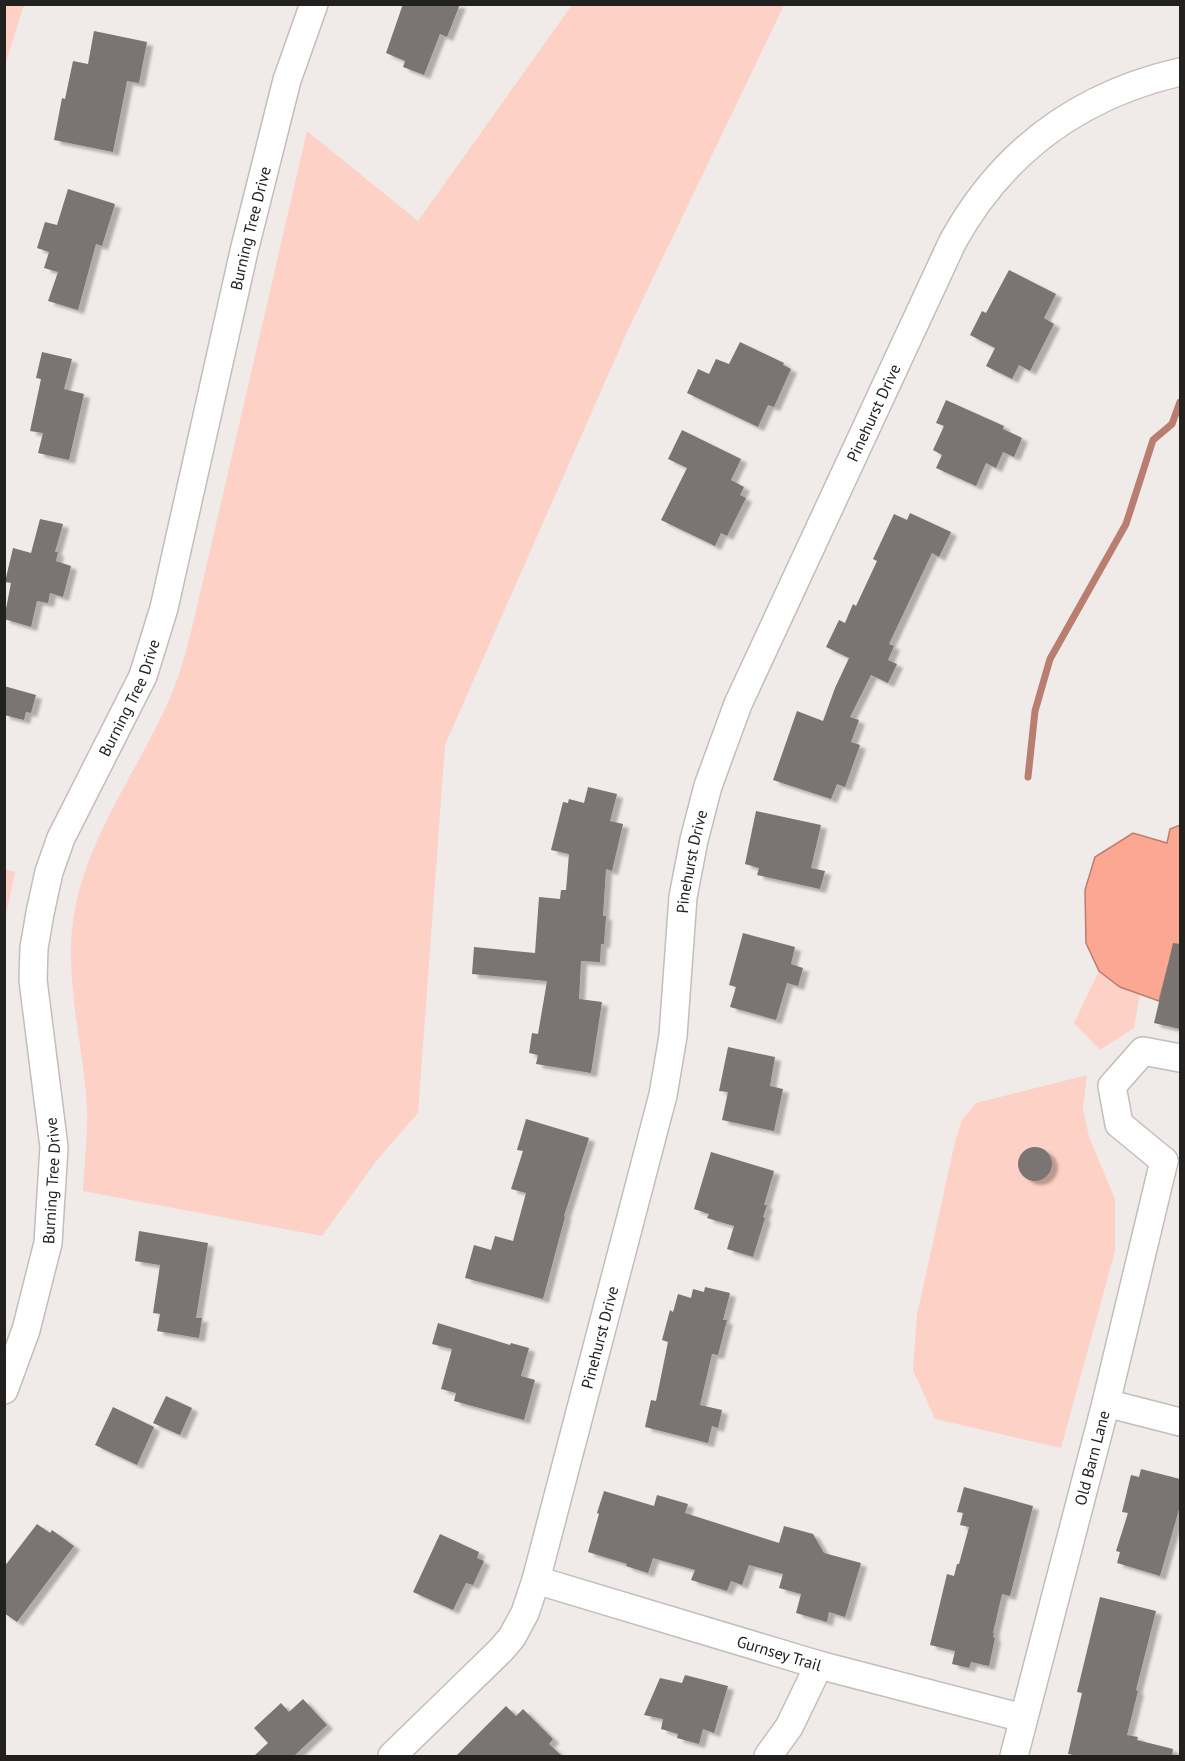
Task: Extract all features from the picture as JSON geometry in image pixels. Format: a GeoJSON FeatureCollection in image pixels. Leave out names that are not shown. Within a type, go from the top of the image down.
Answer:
{"type":"FeatureCollection","features":[{"type":"Feature","properties":{"kind":"street","name":"Burning Tree Drive"},"geometry":{"type":"LineString","coordinates":[[4,1390],[26,1330],[48,1244],[54,1147],[33,980],[34,948],[44,892],[61,838],[143,676],[155,643],[242,263],[287,80],[314,4]]}},
{"type":"Feature","properties":{"kind":"street","name":"Pinehurst Drive"},"geometry":{"type":"LineString","coordinates":[[392,1756],[501,1650],[512,1637],[525,1613],[536,1580],[663,1095],[673,1036],[680,924],[687,870],[708,786],[738,704],[953,241],[981,196],[1000,173],[1064,120],[1119,91],[1180,72]]}},
{"type":"Feature","properties":{"kind":"street","name":"Old Barn Lane"},"geometry":{"type":"LineString","coordinates":[[1014,1756],[1172,1158],[1119,1124],[1112,1086],[1143,1051],[1180,1058]]}},
{"type":"Feature","properties":{"kind":"street"},"geometry":{"type":"LineString","coordinates":[[1106,1403],[1180,1422]]}},
{"type":"Feature","properties":{"kind":"street","name":"Gurnsey Trail"},"geometry":{"type":"LineString","coordinates":[[536,1580],[819,1665],[1023,1718]]}},
{"type":"Feature","properties":{"kind":"street"},"geometry":{"type":"LineString","coordinates":[[768,1756],[789,1727],[819,1665]]}},
{"type":"Feature","properties":{"kind":"shaded area"},"geometry":{"type":"Polygon","coordinates":[[[4,5],[24,5],[5,65],[4,5]]]}},
{"type":"Feature","properties":{"kind":"shaded area"},"geometry":{"type":"Polygon","coordinates":[[[572,5],[784,5],[627,332],[445,745],[418,1113],[377,1160],[322,1236],[83,1191],[87,1109],[72,984],[72,934],[75,909],[82,881],[103,827],[158,724],[182,666],[307,131],[418,221],[572,5]]]}},
{"type":"Feature","properties":{"kind":"shaded area"},"geometry":{"type":"Polygon","coordinates":[[[1180,825],[1180,970],[1168,967],[1159,1001],[1120,987],[1099,971],[1086,943],[1085,890],[1095,857],[1133,833],[1167,843],[1170,829],[1180,825]]]}},
{"type":"Feature","properties":{"kind":"shaded area"},"geometry":{"type":"Polygon","coordinates":[[[4,869],[15,872],[5,920],[4,869]]]}},
{"type":"Feature","properties":{"kind":"shaded area"},"geometry":{"type":"Polygon","coordinates":[[[1099,971],[1120,987],[1140,993],[1134,1028],[1100,1050],[1074,1023],[1099,971]]]}},
{"type":"Feature","properties":{"kind":"shaded area"},"geometry":{"type":"Polygon","coordinates":[[[1087,1075],[1083,1108],[1089,1137],[1115,1199],[1115,1251],[1061,1448],[935,1419],[913,1370],[917,1315],[955,1142],[962,1120],[976,1103],[1087,1075]]]}},
{"type":"Feature","properties":{"kind":"building"},"geometry":{"type":"Polygon","coordinates":[[[403,4],[460,4],[447,37],[440,34],[424,75],[403,67],[405,61],[386,53],[403,4]]]}},
{"type":"Feature","properties":{"kind":"building"},"geometry":{"type":"Polygon","coordinates":[[[94,31],[147,42],[139,83],[127,81],[113,152],[54,140],[62,98],[65,99],[73,61],[88,64],[94,31]]]}},
{"type":"Feature","properties":{"kind":"building"},"geometry":{"type":"Polygon","coordinates":[[[68,189],[115,204],[102,246],[96,244],[78,310],[48,301],[58,272],[44,268],[49,252],[37,248],[45,222],[57,225],[68,189]]]}},
{"type":"Feature","properties":{"kind":"building"},"geometry":{"type":"Polygon","coordinates":[[[1009,270],[1056,294],[1044,318],[1054,324],[1030,371],[1019,365],[1012,379],[986,366],[995,348],[970,335],[982,311],[986,313],[1009,270]]]}},
{"type":"Feature","properties":{"kind":"building"},"geometry":{"type":"Polygon","coordinates":[[[740,342],[784,363],[783,365],[791,369],[774,407],[768,405],[758,427],[687,393],[698,369],[709,374],[716,359],[729,364],[740,342]]]}},
{"type":"Feature","properties":{"kind":"building"},"geometry":{"type":"Polygon","coordinates":[[[42,352],[72,359],[64,389],[84,394],[69,460],[38,453],[43,433],[30,431],[41,379],[36,378],[42,352]]]}},
{"type":"Feature","properties":{"kind":"building"},"geometry":{"type":"Polygon","coordinates":[[[946,400],[1004,426],[1003,429],[1022,438],[1014,457],[1003,452],[996,468],[986,463],[976,486],[936,468],[942,455],[933,450],[944,426],[936,423],[946,400]]]}},
{"type":"Feature","properties":{"kind":"building"},"geometry":{"type":"Polygon","coordinates":[[[682,430],[741,459],[731,480],[744,487],[740,495],[746,498],[727,536],[721,533],[715,546],[661,520],[687,468],[668,459],[682,430]]]}},
{"type":"Feature","properties":{"kind":"building"},"geometry":{"type":"Polygon","coordinates":[[[910,513],[951,532],[939,557],[932,553],[889,644],[894,646],[888,660],[897,664],[888,683],[871,675],[850,717],[859,720],[851,742],[860,745],[845,787],[837,784],[831,799],[773,780],[797,711],[823,721],[849,658],[826,647],[839,620],[845,623],[853,604],[856,606],[877,561],[873,559],[894,514],[907,520],[910,513]]]}},
{"type":"Feature","properties":{"kind":"building"},"geometry":{"type":"Polygon","coordinates":[[[40,519],[63,524],[55,552],[58,552],[56,561],[71,566],[63,597],[50,593],[48,603],[37,601],[31,627],[4,619],[11,583],[5,582],[13,548],[31,553],[40,519]]]}},
{"type":"Feature","properties":{"kind":"building"},"geometry":{"type":"Polygon","coordinates":[[[4,686],[36,695],[31,713],[26,712],[24,720],[4,715],[4,686]]]}},
{"type":"Feature","properties":{"kind":"building"},"geometry":{"type":"Polygon","coordinates":[[[588,787],[617,794],[610,821],[623,824],[612,871],[606,869],[603,916],[606,916],[600,962],[581,961],[579,999],[602,1002],[591,1073],[536,1064],[538,1055],[529,1053],[532,1033],[538,1034],[547,981],[472,974],[474,947],[535,953],[539,897],[560,899],[561,890],[566,890],[569,854],[551,850],[563,802],[568,803],[569,799],[584,803],[588,787]]]}},
{"type":"Feature","properties":{"kind":"building"},"geometry":{"type":"Polygon","coordinates":[[[756,811],[821,825],[811,868],[825,871],[820,889],[757,875],[759,868],[745,864],[756,811]]]}},
{"type":"Feature","properties":{"kind":"building"},"geometry":{"type":"Polygon","coordinates":[[[743,933],[795,947],[791,964],[803,968],[798,986],[787,983],[776,1020],[730,1007],[736,987],[729,985],[743,933]]]}},
{"type":"Feature","properties":{"kind":"building"},"geometry":{"type":"Polygon","coordinates":[[[1173,943],[1180,944],[1180,1029],[1154,1023],[1173,943]]]}},
{"type":"Feature","properties":{"kind":"building"},"geometry":{"type":"Polygon","coordinates":[[[728,1047],[775,1057],[770,1086],[783,1089],[774,1131],[722,1120],[728,1092],[719,1091],[728,1047]]]}},
{"type":"Feature","properties":{"kind":"building"},"geometry":{"type":"Polygon","coordinates":[[[526,1119],[589,1138],[564,1216],[543,1299],[465,1278],[474,1245],[491,1250],[495,1236],[513,1241],[526,1193],[511,1189],[523,1151],[517,1150],[526,1119]]]}},
{"type":"Feature","properties":{"kind":"building"},"geometry":{"type":"Polygon","coordinates":[[[1035,1147],[1047,1152],[1052,1164],[1047,1176],[1035,1181],[1023,1176],[1018,1164],[1023,1152],[1035,1147]]]}},
{"type":"Feature","properties":{"kind":"building"},"geometry":{"type":"Polygon","coordinates":[[[711,1152],[774,1171],[764,1205],[767,1205],[763,1217],[765,1218],[753,1257],[727,1249],[734,1226],[707,1218],[709,1214],[694,1209],[711,1152]]]}},
{"type":"Feature","properties":{"kind":"building"},"geometry":{"type":"Polygon","coordinates":[[[139,1231],[208,1243],[196,1318],[202,1318],[199,1338],[157,1331],[160,1314],[153,1313],[160,1265],[135,1261],[139,1231]]]}},
{"type":"Feature","properties":{"kind":"building"},"geometry":{"type":"Polygon","coordinates":[[[705,1287],[730,1293],[723,1320],[727,1320],[718,1355],[712,1354],[700,1405],[722,1410],[718,1428],[712,1426],[708,1443],[645,1427],[651,1400],[656,1401],[668,1342],[662,1340],[670,1310],[673,1312],[678,1294],[691,1298],[693,1289],[704,1292],[705,1287]]]}},
{"type":"Feature","properties":{"kind":"building"},"geometry":{"type":"Polygon","coordinates":[[[438,1323],[510,1345],[511,1343],[529,1348],[521,1376],[535,1380],[524,1420],[454,1401],[456,1393],[441,1389],[452,1349],[432,1344],[438,1323]]]}},
{"type":"Feature","properties":{"kind":"building"},"geometry":{"type":"Polygon","coordinates":[[[166,1396],[192,1408],[180,1435],[153,1423],[166,1396]]]}},
{"type":"Feature","properties":{"kind":"building"},"geometry":{"type":"Polygon","coordinates":[[[113,1407],[154,1427],[137,1465],[95,1445],[113,1407]]]}},
{"type":"Feature","properties":{"kind":"building"},"geometry":{"type":"Polygon","coordinates":[[[1141,1469],[1180,1479],[1180,1506],[1160,1576],[1117,1563],[1120,1552],[1116,1551],[1128,1513],[1122,1512],[1131,1475],[1139,1477],[1141,1469]]]}},
{"type":"Feature","properties":{"kind":"building"},"geometry":{"type":"Polygon","coordinates":[[[964,1487],[1033,1506],[1010,1596],[1002,1594],[993,1633],[995,1638],[989,1666],[971,1662],[969,1668],[952,1664],[955,1651],[930,1645],[947,1574],[954,1576],[969,1527],[960,1525],[963,1513],[957,1512],[964,1487]]]}},
{"type":"Feature","properties":{"kind":"building"},"geometry":{"type":"Polygon","coordinates":[[[604,1491],[654,1506],[657,1495],[688,1504],[685,1513],[779,1543],[784,1526],[813,1534],[824,1553],[861,1563],[845,1617],[829,1612],[827,1622],[796,1613],[801,1594],[779,1588],[783,1574],[749,1565],[742,1585],[731,1581],[727,1591],[691,1580],[695,1570],[653,1558],[648,1573],[588,1552],[604,1491]]]}},
{"type":"Feature","properties":{"kind":"building"},"geometry":{"type":"Polygon","coordinates":[[[37,1524],[50,1533],[52,1530],[74,1546],[17,1622],[4,1613],[4,1567],[37,1524]]]}},
{"type":"Feature","properties":{"kind":"building"},"geometry":{"type":"Polygon","coordinates":[[[440,1534],[479,1552],[477,1558],[484,1561],[473,1585],[466,1583],[453,1610],[413,1592],[440,1534]]]}},
{"type":"Feature","properties":{"kind":"building"},"geometry":{"type":"Polygon","coordinates":[[[1100,1597],[1156,1611],[1127,1735],[1138,1737],[1137,1740],[1173,1749],[1172,1756],[1068,1754],[1082,1693],[1077,1692],[1100,1597]]]}},
{"type":"Feature","properties":{"kind":"building"},"geometry":{"type":"Polygon","coordinates":[[[685,1675],[728,1686],[714,1733],[703,1729],[699,1744],[677,1738],[678,1734],[661,1729],[663,1719],[644,1715],[660,1678],[682,1683],[685,1675]]]}},
{"type":"Feature","properties":{"kind":"building"},"geometry":{"type":"Polygon","coordinates":[[[303,1699],[327,1725],[294,1756],[254,1756],[268,1743],[254,1728],[281,1703],[289,1712],[303,1699]]]}},
{"type":"Feature","properties":{"kind":"building"},"geometry":{"type":"Polygon","coordinates":[[[506,1706],[516,1716],[523,1709],[553,1739],[549,1744],[562,1756],[456,1756],[506,1706]]]}},
{"type":"Feature","properties":{"kind":"waterway"},"geometry":{"type":"LineString","coordinates":[[1028,777],[1035,711],[1050,659],[1126,524],[1153,440],[1172,424],[1180,402]]}}]}
